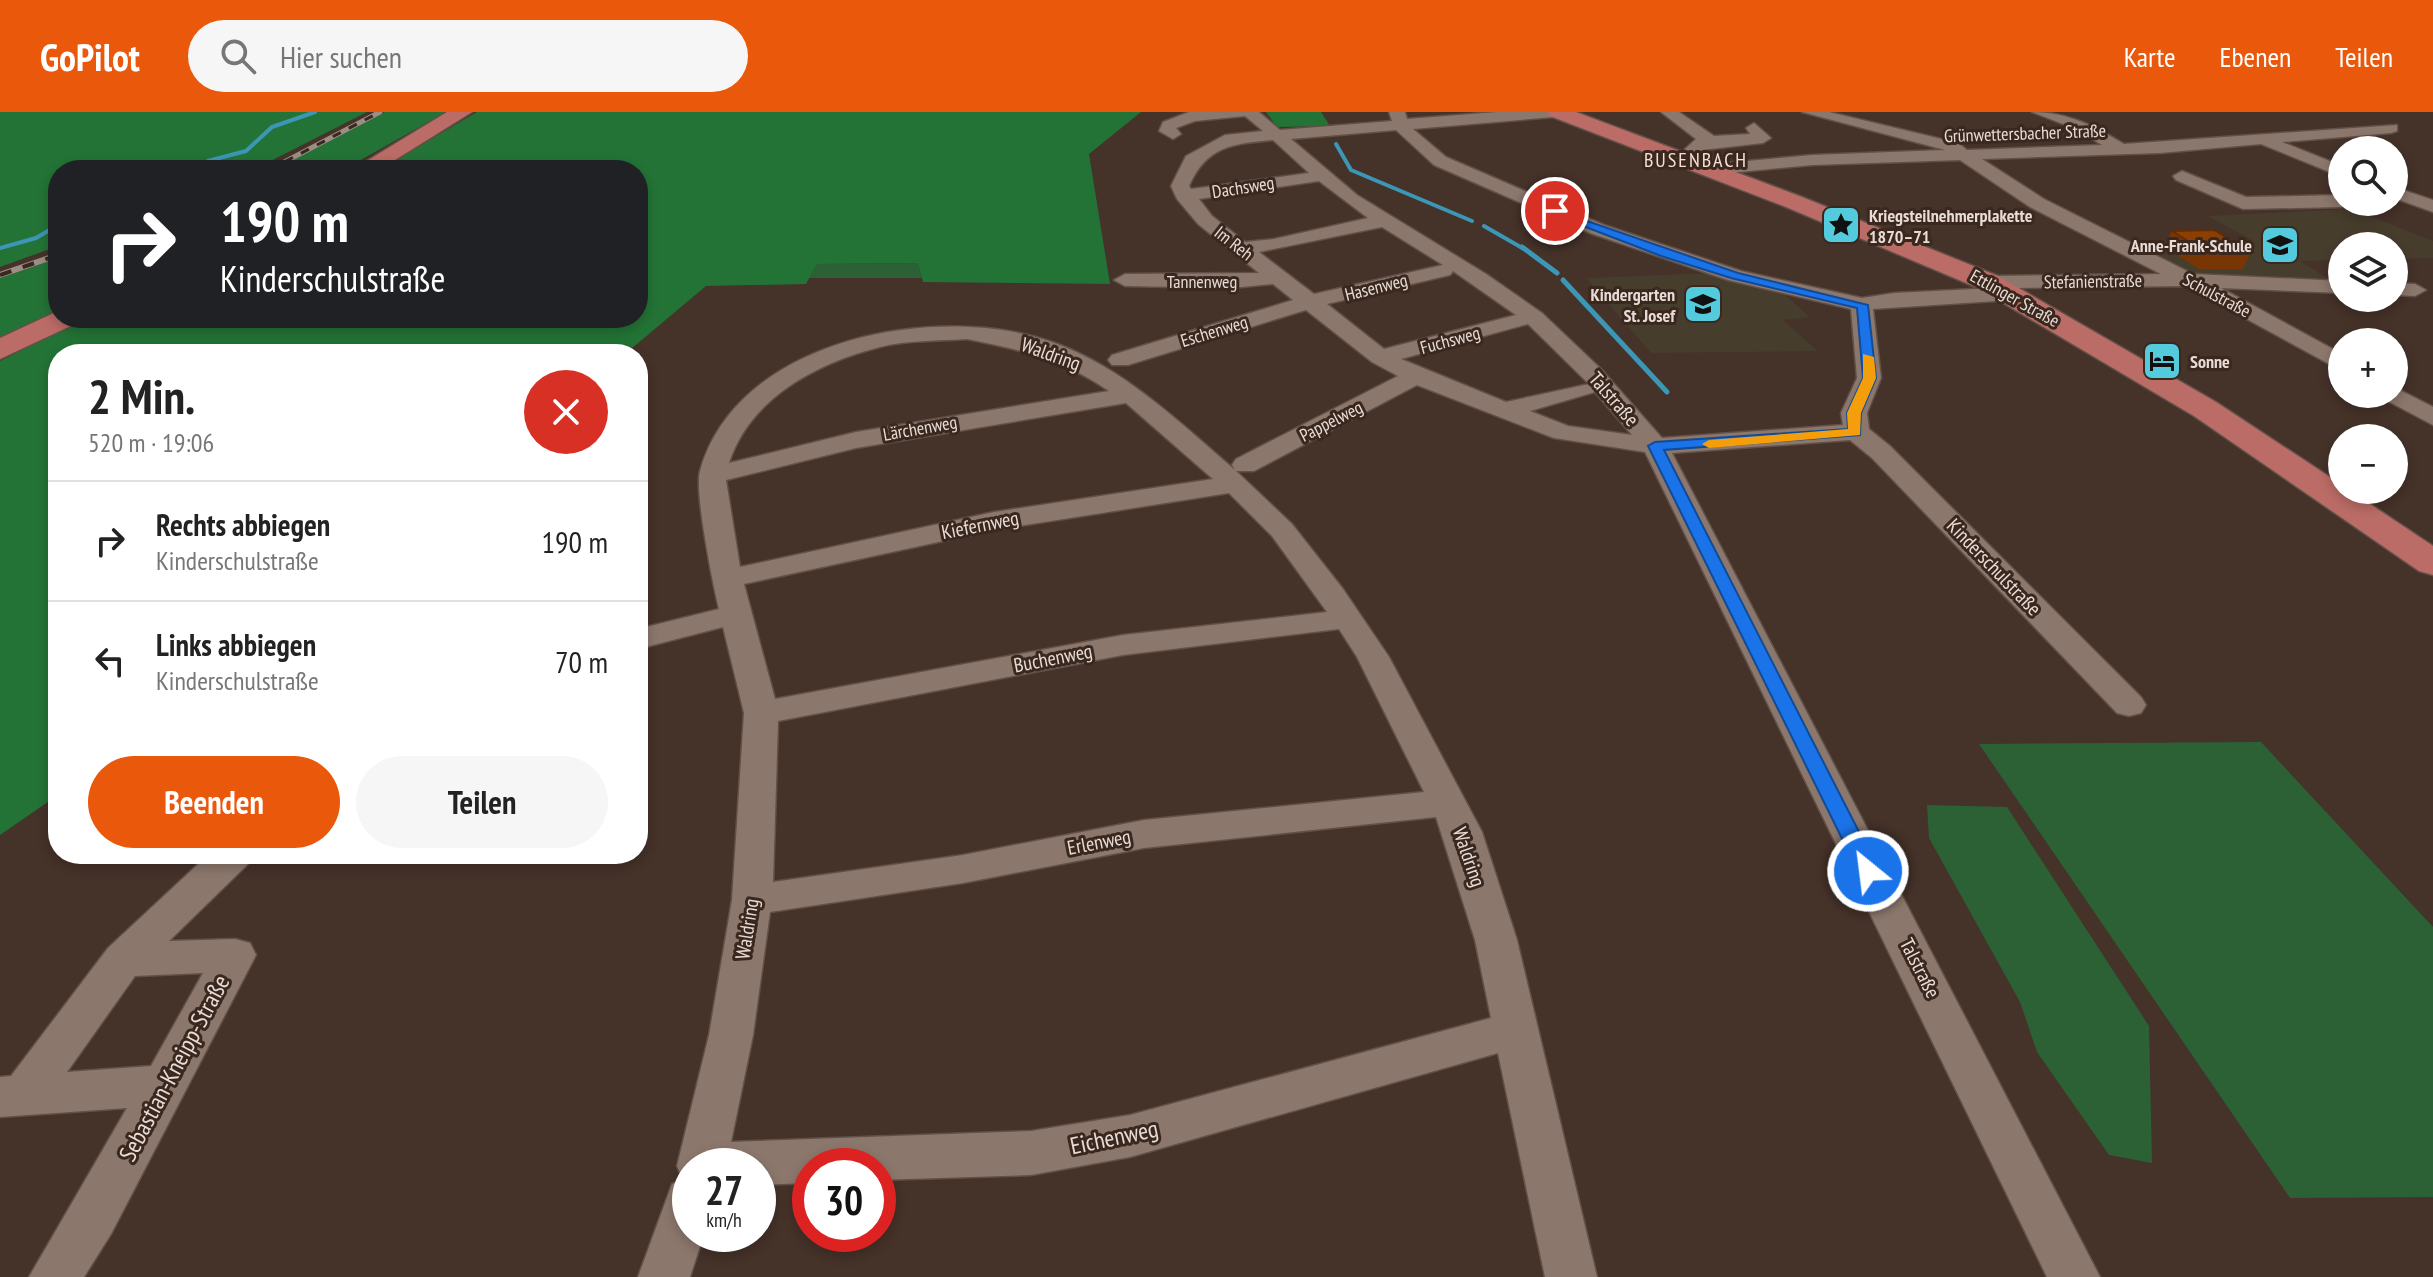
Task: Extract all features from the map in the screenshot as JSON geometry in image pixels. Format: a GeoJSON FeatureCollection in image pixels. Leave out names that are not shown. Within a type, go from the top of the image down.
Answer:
{"type":"FeatureCollection","features":[{"type":"Feature","properties":{"kind":"main road"},"geometry":{"type":"LineString","coordinates":[[380,160],[462,112]]}},
{"type":"Feature","properties":{"kind":"main road","name":"Ettlinger Straße"},"geometry":{"type":"LineString","coordinates":[[1555,112],[1712,159],[2000,288],[2205,409],[2433,563]]}},
{"type":"Feature","properties":{"kind":"main road"},"geometry":{"type":"LineString","coordinates":[[0,350],[48,326]]}},
{"type":"Feature","properties":{"kind":"street"},"geometry":{"type":"LineString","coordinates":[[1173,134],[1167,131],[1169,125],[1181,119],[1241,112]]}},
{"type":"Feature","properties":{"kind":"street"},"geometry":{"type":"LineString","coordinates":[[1183,195],[1180,186],[1192,160],[1261,123],[1555,112]]}},
{"type":"Feature","properties":{"kind":"street"},"geometry":{"type":"LineString","coordinates":[[1669,112],[1712,159],[1763,138],[1754,128]]}},
{"type":"Feature","properties":{"kind":"street","name":"Schulstraße"},"geometry":{"type":"LineString","coordinates":[[1810,112],[1847,123],[1937,140],[1967,155],[2037,203],[2190,280],[2328,356]]}},
{"type":"Feature","properties":{"kind":"street"},"geometry":{"type":"LineString","coordinates":[[2040,112],[2082,126],[2122,150]]}},
{"type":"Feature","properties":{"kind":"street"},"geometry":{"type":"LineString","coordinates":[[1399,119],[1427,151],[1452,167],[1597,229],[1735,276],[1862,305],[2000,288]]}},
{"type":"Feature","properties":{"kind":"street","name":"Talstraße"},"geometry":{"type":"LineString","coordinates":[[1261,123],[1311,177],[1374,222],[1479,278],[1534,318],[1593,374],[1655,446],[2074,1277]]}},
{"type":"Feature","properties":{"kind":"street","name":"Grünwettersbacher Straße"},"geometry":{"type":"LineString","coordinates":[[1712,159],[1827,159],[2122,150],[2391,128]]}},
{"type":"Feature","properties":{"kind":"street"},"geometry":{"type":"LineString","coordinates":[[2260,140],[2328,167]]}},
{"type":"Feature","properties":{"kind":"street"},"geometry":{"type":"LineString","coordinates":[[2182,176],[2243,203],[2328,201]]}},
{"type":"Feature","properties":{"kind":"street","name":"Dachsweg"},"geometry":{"type":"LineString","coordinates":[[1183,195],[1240,190],[1311,177]]}},
{"type":"Feature","properties":{"kind":"street"},"geometry":{"type":"LineString","coordinates":[[2408,194],[2433,206]]}},
{"type":"Feature","properties":{"kind":"street","name":"Im Reh"},"geometry":{"type":"LineString","coordinates":[[1183,195],[1205,220],[1380,357],[1416,376],[1563,433],[1655,446]]}},
{"type":"Feature","properties":{"kind":"street"},"geometry":{"type":"LineString","coordinates":[[1241,248],[1274,245],[1374,222]]}},
{"type":"Feature","properties":{"kind":"street","name":"Hasenweg"},"geometry":{"type":"LineString","coordinates":[[1309,302],[1443,271]]}},
{"type":"Feature","properties":{"kind":"street","name":"Tannenweg"},"geometry":{"type":"LineString","coordinates":[[1125,280],[1232,282],[1278,277]]}},
{"type":"Feature","properties":{"kind":"street","name":"Stefanienstraße"},"geometry":{"type":"LineString","coordinates":[[2000,288],[2190,280],[2328,286]]}},
{"type":"Feature","properties":{"kind":"street","name":"Eschenweg"},"geometry":{"type":"LineString","coordinates":[[1120,360],[1309,302]]}},
{"type":"Feature","properties":{"kind":"street"},"geometry":{"type":"LineString","coordinates":[[1655,446],[1856,432],[1854,413],[1869,378],[1862,305]]}},
{"type":"Feature","properties":{"kind":"street","name":"Fuchsweg"},"geometry":{"type":"LineString","coordinates":[[1380,357],[1519,321]]}},
{"type":"Feature","properties":{"kind":"street","name":"Waldring"},"geometry":{"type":"LineString","coordinates":[[705,1148],[731,1035],[752,900],[761,713],[732,596],[712,475],[725,436],[750,403],[805,366],[835,352],[878,340],[943,332],[999,336],[1044,347],[1094,370],[1240,475],[1373,657],[1463,832],[1496,940],[1571,1277]]}},
{"type":"Feature","properties":{"kind":"street","name":"Pappelweg"},"geometry":{"type":"LineString","coordinates":[[1240,475],[1416,376]]}},
{"type":"Feature","properties":{"kind":"street"},"geometry":{"type":"LineString","coordinates":[[1506,410],[1584,390]]}},
{"type":"Feature","properties":{"kind":"street","name":"Lärchenweg"},"geometry":{"type":"LineString","coordinates":[[712,475],[856,440],[1131,395]]}},
{"type":"Feature","properties":{"kind":"street"},"geometry":{"type":"LineString","coordinates":[[2408,403],[2433,417]]}},
{"type":"Feature","properties":{"kind":"street","name":"Kinderschulstraße"},"geometry":{"type":"LineString","coordinates":[[1856,432],[1881,452],[2129,705]]}},
{"type":"Feature","properties":{"kind":"street","name":"Kiefernweg"},"geometry":{"type":"LineString","coordinates":[[732,596],[994,521],[1240,475]]}},
{"type":"Feature","properties":{"kind":"street"},"geometry":{"type":"LineString","coordinates":[[648,634],[732,596]]}},
{"type":"Feature","properties":{"kind":"street","name":"Buchenweg"},"geometry":{"type":"LineString","coordinates":[[761,713],[1123,645],[1347,619]]}},
{"type":"Feature","properties":{"kind":"street","name":"Erlenweg"},"geometry":{"type":"LineString","coordinates":[[752,900],[963,869],[1144,834],[1448,803]]}},
{"type":"Feature","properties":{"kind":"street"},"geometry":{"type":"LineString","coordinates":[[12,1096],[123,960],[224,864]]}},
{"type":"Feature","properties":{"kind":"street","name":"Sebastian-Kneipp-Straße"},"geometry":{"type":"LineString","coordinates":[[55,1277],[166,1085],[235,955],[123,960]]}},
{"type":"Feature","properties":{"kind":"street","name":"Eichenweg"},"geometry":{"type":"LineString","coordinates":[[776,1171],[1031,1153],[1130,1136],[1514,1030]]}},
{"type":"Feature","properties":{"kind":"street"},"geometry":{"type":"LineString","coordinates":[[12,1096],[166,1085]]}},
{"type":"Feature","properties":{"kind":"street","name":"Waldring"},"geometry":{"type":"LineString","coordinates":[[664,1277],[672,1252]]}},
{"type":"Feature","properties":{"kind":"shaded area","name":"Anne-Frank-Schule"},"geometry":{"type":"Polygon","coordinates":[[[2328,210],[2328,216],[2370,216],[2433,241],[2433,258],[2408,259],[2408,232],[2328,232],[2328,260],[2300,261],[2328,279],[2186,273],[2124,243],[2253,241],[2208,216],[2328,210]]]}},
{"type":"Feature","properties":{"kind":"shaded area","name":"Kindergarten St. Josef"},"geometry":{"type":"Polygon","coordinates":[[[1712,273],[1781,291],[1810,317],[1783,320],[1818,351],[1651,353],[1586,278],[1712,273]]]}},
{"type":"Feature","properties":{"kind":"green space"},"geometry":{"type":"Polygon","coordinates":[[[0,112],[367,112],[273,160],[48,160],[48,250],[0,267],[0,112]]]}},
{"type":"Feature","properties":{"kind":"green space"},"geometry":{"type":"Polygon","coordinates":[[[385,112],[446,112],[361,160],[292,160],[385,112]]]}},
{"type":"Feature","properties":{"kind":"green space"},"geometry":{"type":"Polygon","coordinates":[[[477,112],[1141,112],[1089,154],[1110,284],[923,282],[918,263],[817,264],[806,284],[706,286],[637,344],[48,344],[48,802],[0,835],[0,361],[65,328],[648,328],[648,160],[395,160],[477,112]]]}},
{"type":"Feature","properties":{"kind":"green space"},"geometry":{"type":"Polygon","coordinates":[[[1266,112],[1321,112],[1330,126],[1277,127],[1266,112]]]}},
{"type":"Feature","properties":{"kind":"green space"},"geometry":{"type":"Polygon","coordinates":[[[48,261],[48,318],[0,341],[0,278],[48,261]]]}},
{"type":"Feature","properties":{"kind":"green space"},"geometry":{"type":"Polygon","coordinates":[[[918,263],[922,278],[809,278],[817,264],[918,263]]]}},
{"type":"Feature","properties":{"kind":"green space"},"geometry":{"type":"Polygon","coordinates":[[[2261,742],[2433,927],[2433,1197],[2290,1198],[1979,744],[2261,742]]]}},
{"type":"Feature","properties":{"kind":"green space"},"geometry":{"type":"Polygon","coordinates":[[[1927,805],[2007,807],[2149,1026],[2152,1163],[2109,1155],[2037,1052],[2020,1002],[1929,838],[1927,805]]]}},
{"type":"Feature","properties":{"kind":"building"},"geometry":{"type":"Polygon","coordinates":[[[2214,230],[2251,252],[2207,253],[2172,231],[2214,230]]]}},
{"type":"Feature","properties":{"kind":"waterway"},"geometry":{"type":"LineString","coordinates":[[212,160],[246,151],[272,127],[315,112]]}},
{"type":"Feature","properties":{"kind":"waterway"},"geometry":{"type":"LineString","coordinates":[[1336,144],[1351,170],[1472,221]]}},
{"type":"Feature","properties":{"kind":"waterway"},"geometry":{"type":"LineString","coordinates":[[1484,226],[1524,249]]}},
{"type":"Feature","properties":{"kind":"waterway"},"geometry":{"type":"LineString","coordinates":[[0,248],[36,238],[48,231]]}},
{"type":"Feature","properties":{"kind":"waterway"},"geometry":{"type":"LineString","coordinates":[[1522,247],[1557,273]]}},
{"type":"Feature","properties":{"kind":"waterway"},"geometry":{"type":"LineString","coordinates":[[1563,280],[1667,392]]}},
{"type":"Feature","properties":{"kind":"railway"},"geometry":{"type":"LineString","coordinates":[[288,160],[380,112]]}},
{"type":"Feature","properties":{"kind":"railway"},"geometry":{"type":"LineString","coordinates":[[0,275],[48,258]]}},
{"type":"Feature","properties":{"kind":"slow traffic"},"geometry":{"type":"LineString","coordinates":[[1709,444],[1856,432],[1854,413],[1869,378],[1867,357]]}},
{"type":"Feature","properties":{"kind":"place","name":"Kriegsteilnehmerplakette 1870–71"},"geometry":{"type":"Point","coordinates":[1841,225]}},
{"type":"Feature","properties":{"kind":"place","name":"Anne-Frank-Schule"},"geometry":{"type":"Point","coordinates":[2280,245]}},
{"type":"Feature","properties":{"kind":"place","name":"Kindergarten St. Josef"},"geometry":{"type":"Point","coordinates":[1703,304]}},
{"type":"Feature","properties":{"kind":"place","name":"Sonne"},"geometry":{"type":"Point","coordinates":[2162,361]}},
{"type":"Feature","properties":{"kind":"district","name":"BUSENBACH"},"geometry":{"type":"Point","coordinates":[1696,160]}},
{"type":"Feature","properties":{"kind":"route"},"geometry":{"type":"LineString","coordinates":[[1555,211],[1665,254],[1735,276],[1862,305],[1866,321],[1869,378],[1854,413],[1856,432],[1655,446],[1868,871]]}}]}
